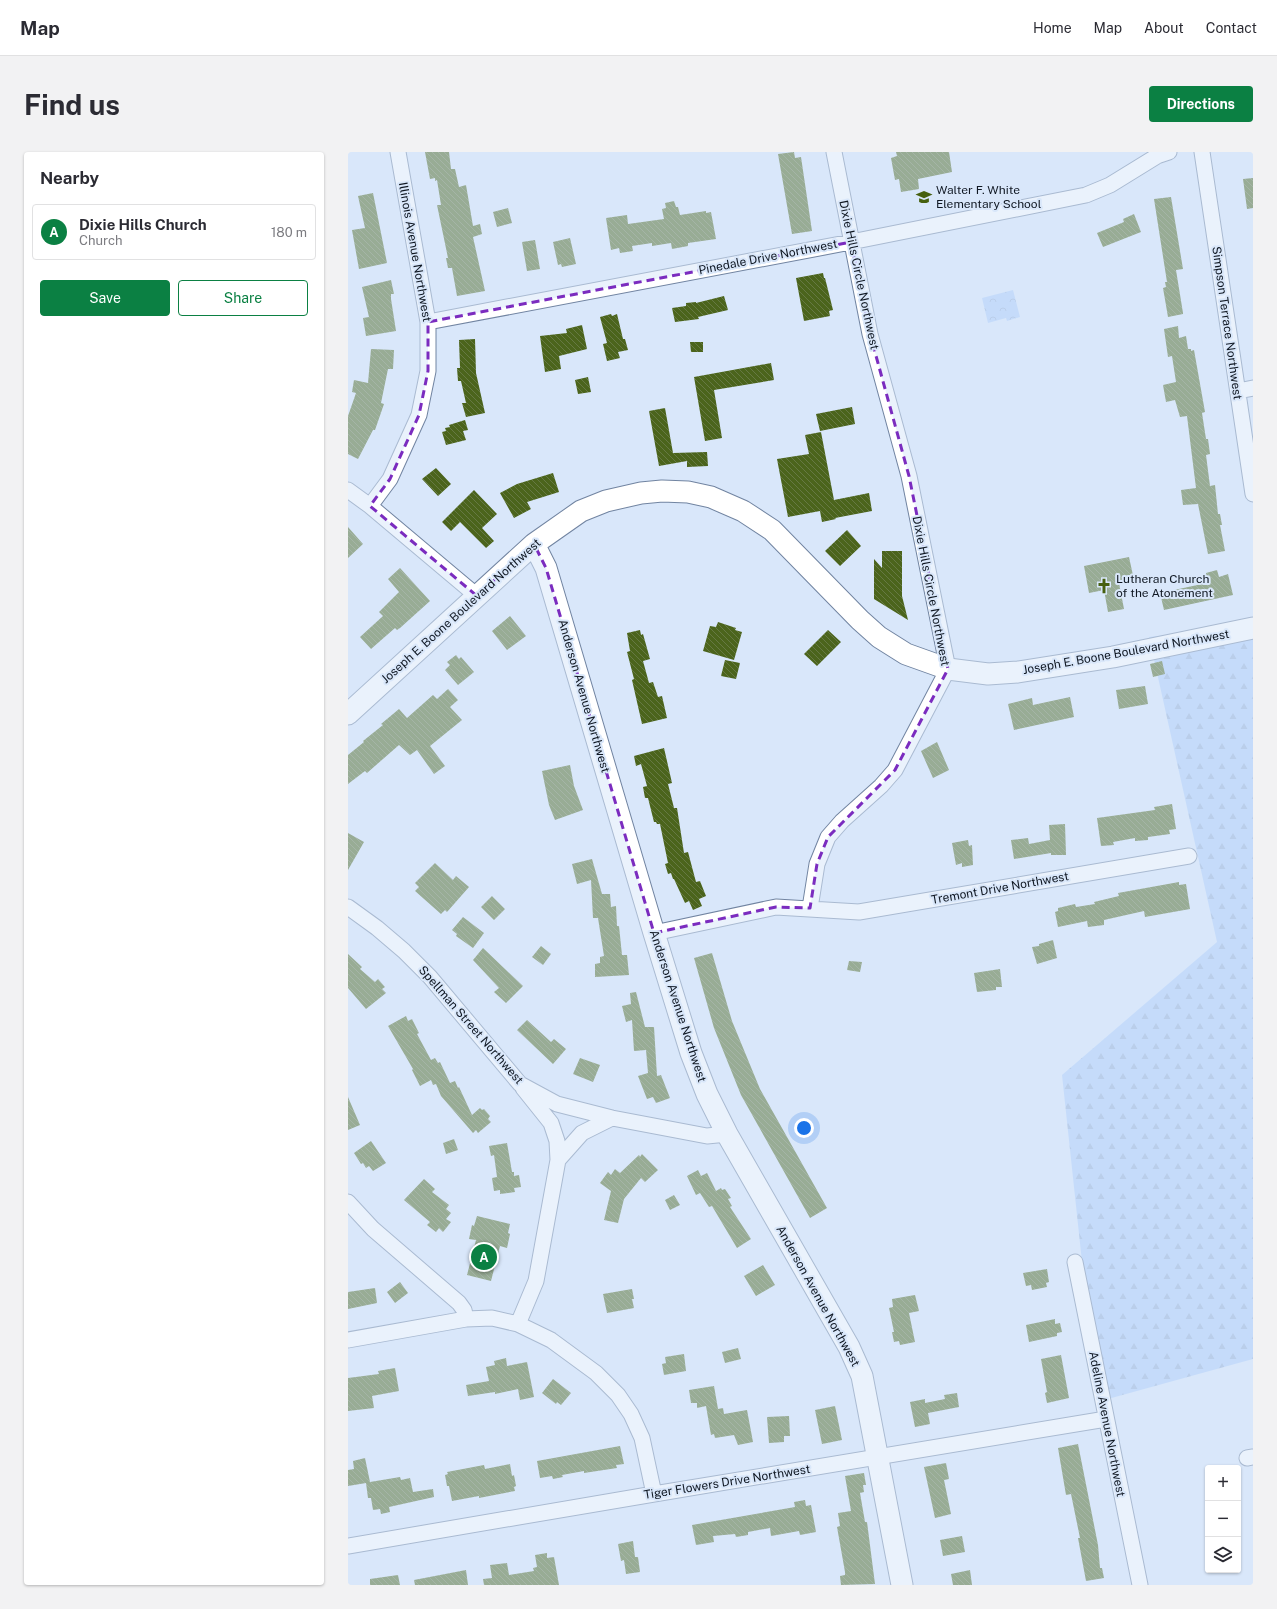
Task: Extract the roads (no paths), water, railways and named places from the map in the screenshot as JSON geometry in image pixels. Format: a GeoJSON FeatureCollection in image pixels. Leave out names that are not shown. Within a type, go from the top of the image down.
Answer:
{"type":"FeatureCollection","features":[{"type":"Feature","properties":{"kind":"street","name":"Illinois Avenue Northwest"},"geometry":{"type":"LineString","coordinates":[[370,506],[390,479],[419,415],[428,371],[428,322],[398,152]]}},
{"type":"Feature","properties":{"kind":"street","name":"Dixie Hills Circle Northwest"},"geometry":{"type":"LineString","coordinates":[[810,908],[816,864],[828,837],[842,821],[881,786],[895,770],[948,669],[909,476],[870,334],[834,152]]}},
{"type":"Feature","properties":{"kind":"street","name":"Pinedale Drive Northwest"},"geometry":{"type":"LineString","coordinates":[[428,322],[851,242],[1086,195],[1110,185],[1157,156],[1169,152]]}},
{"type":"Feature","properties":{"kind":"street","name":"Simpson Terrace Northwest"},"geometry":{"type":"LineString","coordinates":[[1202,152],[1253,494]]}},
{"type":"Feature","properties":{"kind":"street"},"geometry":{"type":"LineString","coordinates":[[1238,391],[1253,388]]}},
{"type":"Feature","properties":{"kind":"street"},"geometry":{"type":"LineString","coordinates":[[348,490],[370,506],[477,596]]}},
{"type":"Feature","properties":{"kind":"street","name":"Joseph E. Boone Boulevard Northwest"},"geometry":{"type":"LineString","coordinates":[[348,714],[534,544],[580,511],[606,500],[662,491],[688,492],[711,497],[743,511],[772,530],[860,620],[879,637],[906,654],[948,669],[988,674],[1018,672],[1113,657],[1253,628]]}},
{"type":"Feature","properties":{"kind":"street","name":"Anderson Avenue Northwest"},"geometry":{"type":"LineString","coordinates":[[534,544],[546,568],[654,933],[691,1052],[707,1094],[727,1134],[849,1347],[862,1376],[902,1585]]}},
{"type":"Feature","properties":{"kind":"street","name":"Tremont Drive Northwest"},"geometry":{"type":"LineString","coordinates":[[810,908],[859,912],[1189,856]]}},
{"type":"Feature","properties":{"kind":"street","name":"Spellman Street Northwest"},"geometry":{"type":"LineString","coordinates":[[348,907],[377,928],[430,977],[520,1084],[557,1104],[612,1118],[707,1136],[727,1134]]}},
{"type":"Feature","properties":{"kind":"street"},"geometry":{"type":"LineString","coordinates":[[654,933],[776,907],[810,908]]}},
{"type":"Feature","properties":{"kind":"street"},"geometry":{"type":"LineString","coordinates":[[518,1324],[536,1281],[558,1160],[557,1141],[551,1123],[520,1084]]}},
{"type":"Feature","properties":{"kind":"street"},"geometry":{"type":"LineString","coordinates":[[558,1160],[582,1133],[612,1118]]}},
{"type":"Feature","properties":{"kind":"street"},"geometry":{"type":"LineString","coordinates":[[348,1202],[373,1229],[459,1303],[464,1310],[466,1319]]}},
{"type":"Feature","properties":{"kind":"street","name":"Adeline Avenue Northwest"},"geometry":{"type":"LineString","coordinates":[[1075,1262],[1140,1585]]}},
{"type":"Feature","properties":{"kind":"street"},"geometry":{"type":"LineString","coordinates":[[348,1340],[466,1319],[492,1318],[518,1324],[551,1340],[596,1373],[618,1395],[631,1414],[642,1438],[654,1494]]}},
{"type":"Feature","properties":{"kind":"street","name":"Tiger Flowers Drive Northwest"},"geometry":{"type":"LineString","coordinates":[[348,1546],[877,1457],[940,1445],[1106,1419]]}},
{"type":"Feature","properties":{"kind":"place","name":"Walter F. White Elementary School"},"geometry":{"type":"Point","coordinates":[924,197]}},
{"type":"Feature","properties":{"kind":"place","name":"Lutheran Church of the Atonement"},"geometry":{"type":"Point","coordinates":[1104,586]}},
{"type":"Feature","properties":{"kind":"place","name":"Dixie Hills Church"},"geometry":{"type":"Point","coordinates":[484,1257]}}]}
